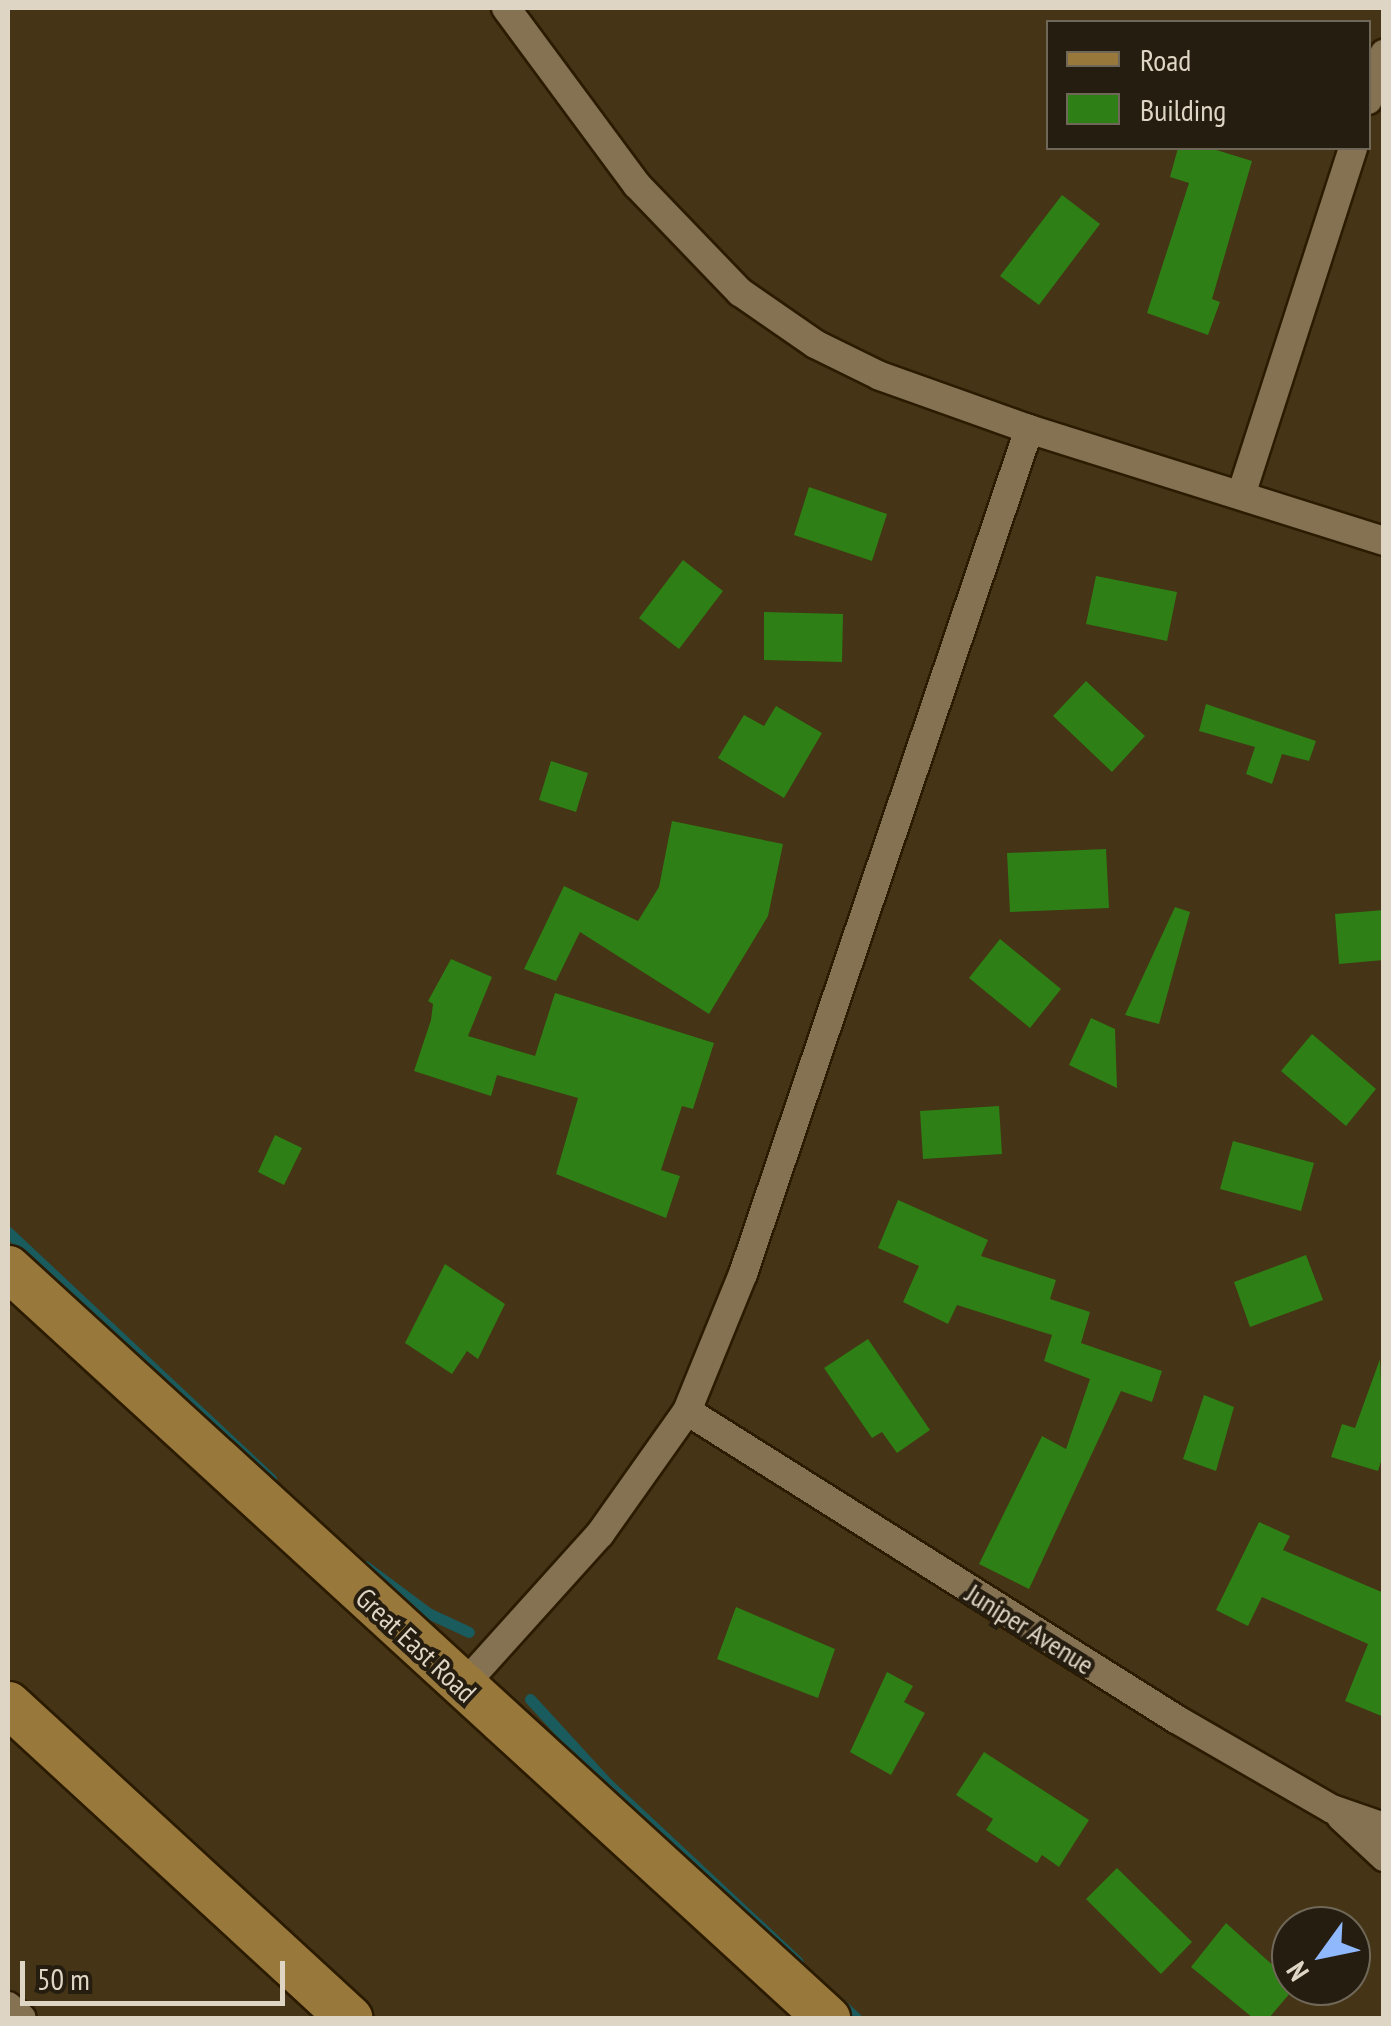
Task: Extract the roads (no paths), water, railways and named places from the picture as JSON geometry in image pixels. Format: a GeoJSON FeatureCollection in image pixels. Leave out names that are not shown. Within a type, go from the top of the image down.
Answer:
{"type":"FeatureCollection","features":[{"type":"Feature","properties":{"kind":"main road","name":"Great East Road"},"geometry":{"type":"LineString","coordinates":[[8,1268],[462,1688],[827,2018]]}},
{"type":"Feature","properties":{"kind":"main road"},"geometry":{"type":"LineString","coordinates":[[8,1704],[349,2018]]}},
{"type":"Feature","properties":{"kind":"street"},"geometry":{"type":"LineString","coordinates":[[506,8],[637,186],[740,292],[815,344],[880,376],[1029,429],[1242,492],[1384,541]]}},
{"type":"Feature","properties":{"kind":"street"},"geometry":{"type":"LineString","coordinates":[[1371,91],[1384,54]]}},
{"type":"Feature","properties":{"kind":"street"},"geometry":{"type":"LineString","coordinates":[[1242,492],[1352,150]]}},
{"type":"Feature","properties":{"kind":"street"},"geometry":{"type":"LineString","coordinates":[[462,1688],[600,1534],[687,1411],[744,1274],[1029,429]]}},
{"type":"Feature","properties":{"kind":"street","name":"Juniper Avenue"},"geometry":{"type":"LineString","coordinates":[[687,1411],[1014,1621],[1332,1808],[1384,1827]]}},
{"type":"Feature","properties":{"kind":"street"},"geometry":{"type":"LineString","coordinates":[[1332,1808],[1384,1857]]}},
{"type":"Feature","properties":{"kind":"street"},"geometry":{"type":"LineString","coordinates":[[8,2006],[22,2018]]}},
{"type":"Feature","properties":{"kind":"waterway"},"geometry":{"type":"LineString","coordinates":[[8,1232],[271,1479]]}},
{"type":"Feature","properties":{"kind":"waterway"},"geometry":{"type":"LineString","coordinates":[[365,1566],[428,1613],[469,1632]]}},
{"type":"Feature","properties":{"kind":"waterway"},"geometry":{"type":"LineString","coordinates":[[530,1699],[608,1784],[798,1962]]}},
{"type":"Feature","properties":{"kind":"waterway"},"geometry":{"type":"LineString","coordinates":[[840,2003],[856,2018]]}}]}
